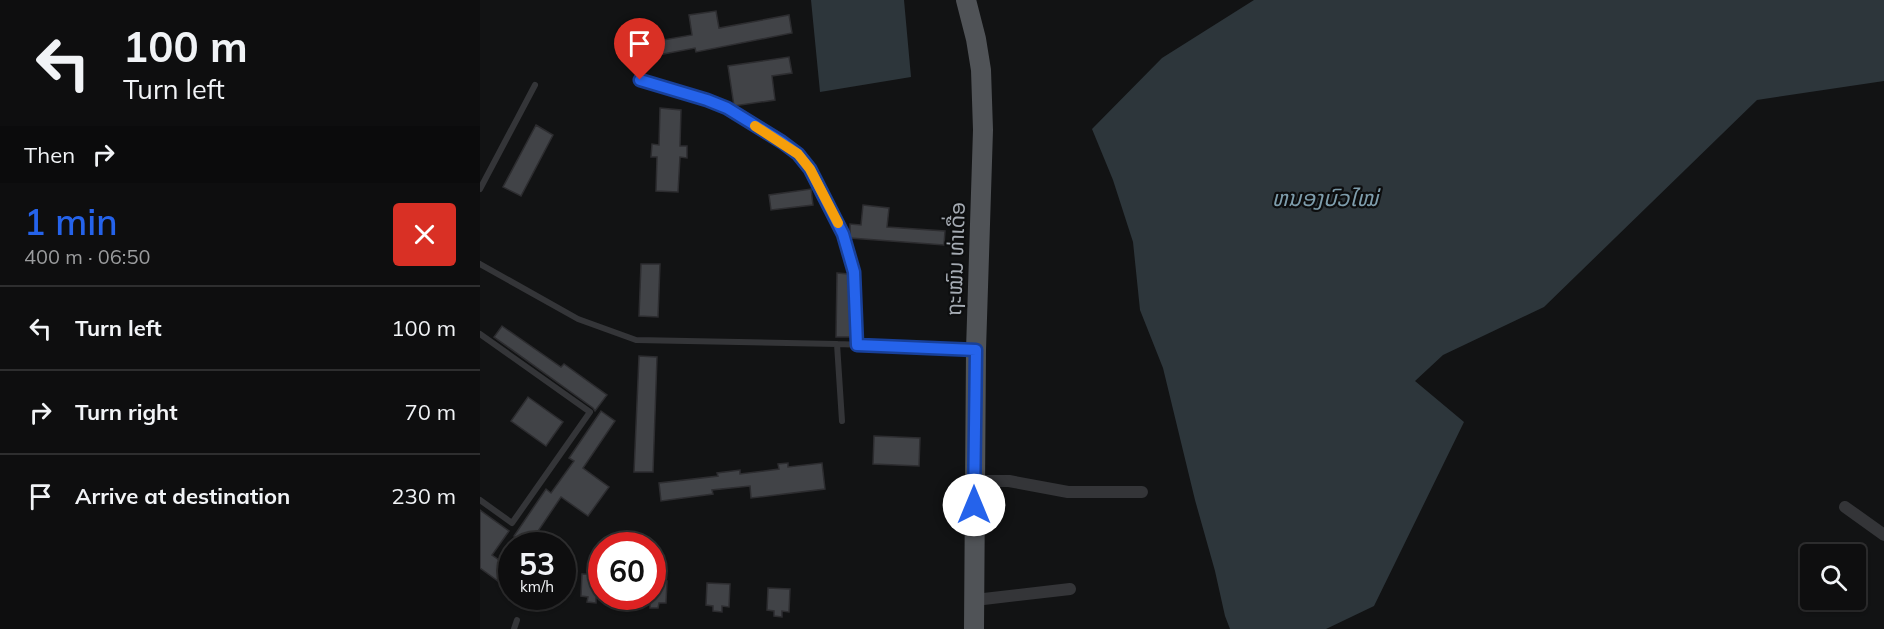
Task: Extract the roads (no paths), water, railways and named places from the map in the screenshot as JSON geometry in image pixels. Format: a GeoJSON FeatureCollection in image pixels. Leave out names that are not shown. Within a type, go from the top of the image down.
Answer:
{"type":"FeatureCollection","features":[{"type":"Feature","properties":{"kind":"main road","name":"ຖະໝົນ ທ່າເດື່ອ"},"geometry":{"type":"LineString","coordinates":[[966,0],[981,70],[983,130],[976,350],[974,629]]}},
{"type":"Feature","properties":{"kind":"street"},"geometry":{"type":"LineString","coordinates":[[974,481],[1009,481],[1068,492],[1142,492]]}},
{"type":"Feature","properties":{"kind":"street"},"geometry":{"type":"LineString","coordinates":[[1845,507],[1884,535]]}},
{"type":"Feature","properties":{"kind":"street"},"geometry":{"type":"LineString","coordinates":[[975,600],[1070,589]]}},
{"type":"Feature","properties":{"kind":"lane"},"geometry":{"type":"LineString","coordinates":[[640,80],[727,108],[798,154],[810,169],[843,234],[854,272],[857,345]]}},
{"type":"Feature","properties":{"kind":"lane"},"geometry":{"type":"LineString","coordinates":[[480,189],[535,85]]}},
{"type":"Feature","properties":{"kind":"lane"},"geometry":{"type":"LineString","coordinates":[[480,264],[578,319],[636,340],[837,344],[976,350]]}},
{"type":"Feature","properties":{"kind":"lane"},"geometry":{"type":"LineString","coordinates":[[480,334],[590,412],[512,523],[480,500]]}},
{"type":"Feature","properties":{"kind":"lane"},"geometry":{"type":"LineString","coordinates":[[837,344],[842,421]]}},
{"type":"Feature","properties":{"kind":"lane"},"geometry":{"type":"LineString","coordinates":[[514,629],[517,620]]}},
{"type":"Feature","properties":{"kind":"water"},"geometry":{"type":"Polygon","coordinates":[[[811,0],[904,0],[911,77],[820,92],[811,0]]]}},
{"type":"Feature","properties":{"kind":"water","name":"ຫນອງບົວໄໝ່"},"geometry":{"type":"Polygon","coordinates":[[[1254,0],[1884,0],[1884,81],[1757,100],[1544,307],[1443,355],[1415,381],[1464,422],[1374,606],[1326,629],[1230,629],[1195,500],[1163,368],[1140,310],[1133,242],[1113,180],[1092,129],[1162,58],[1254,0]]]}}]}
